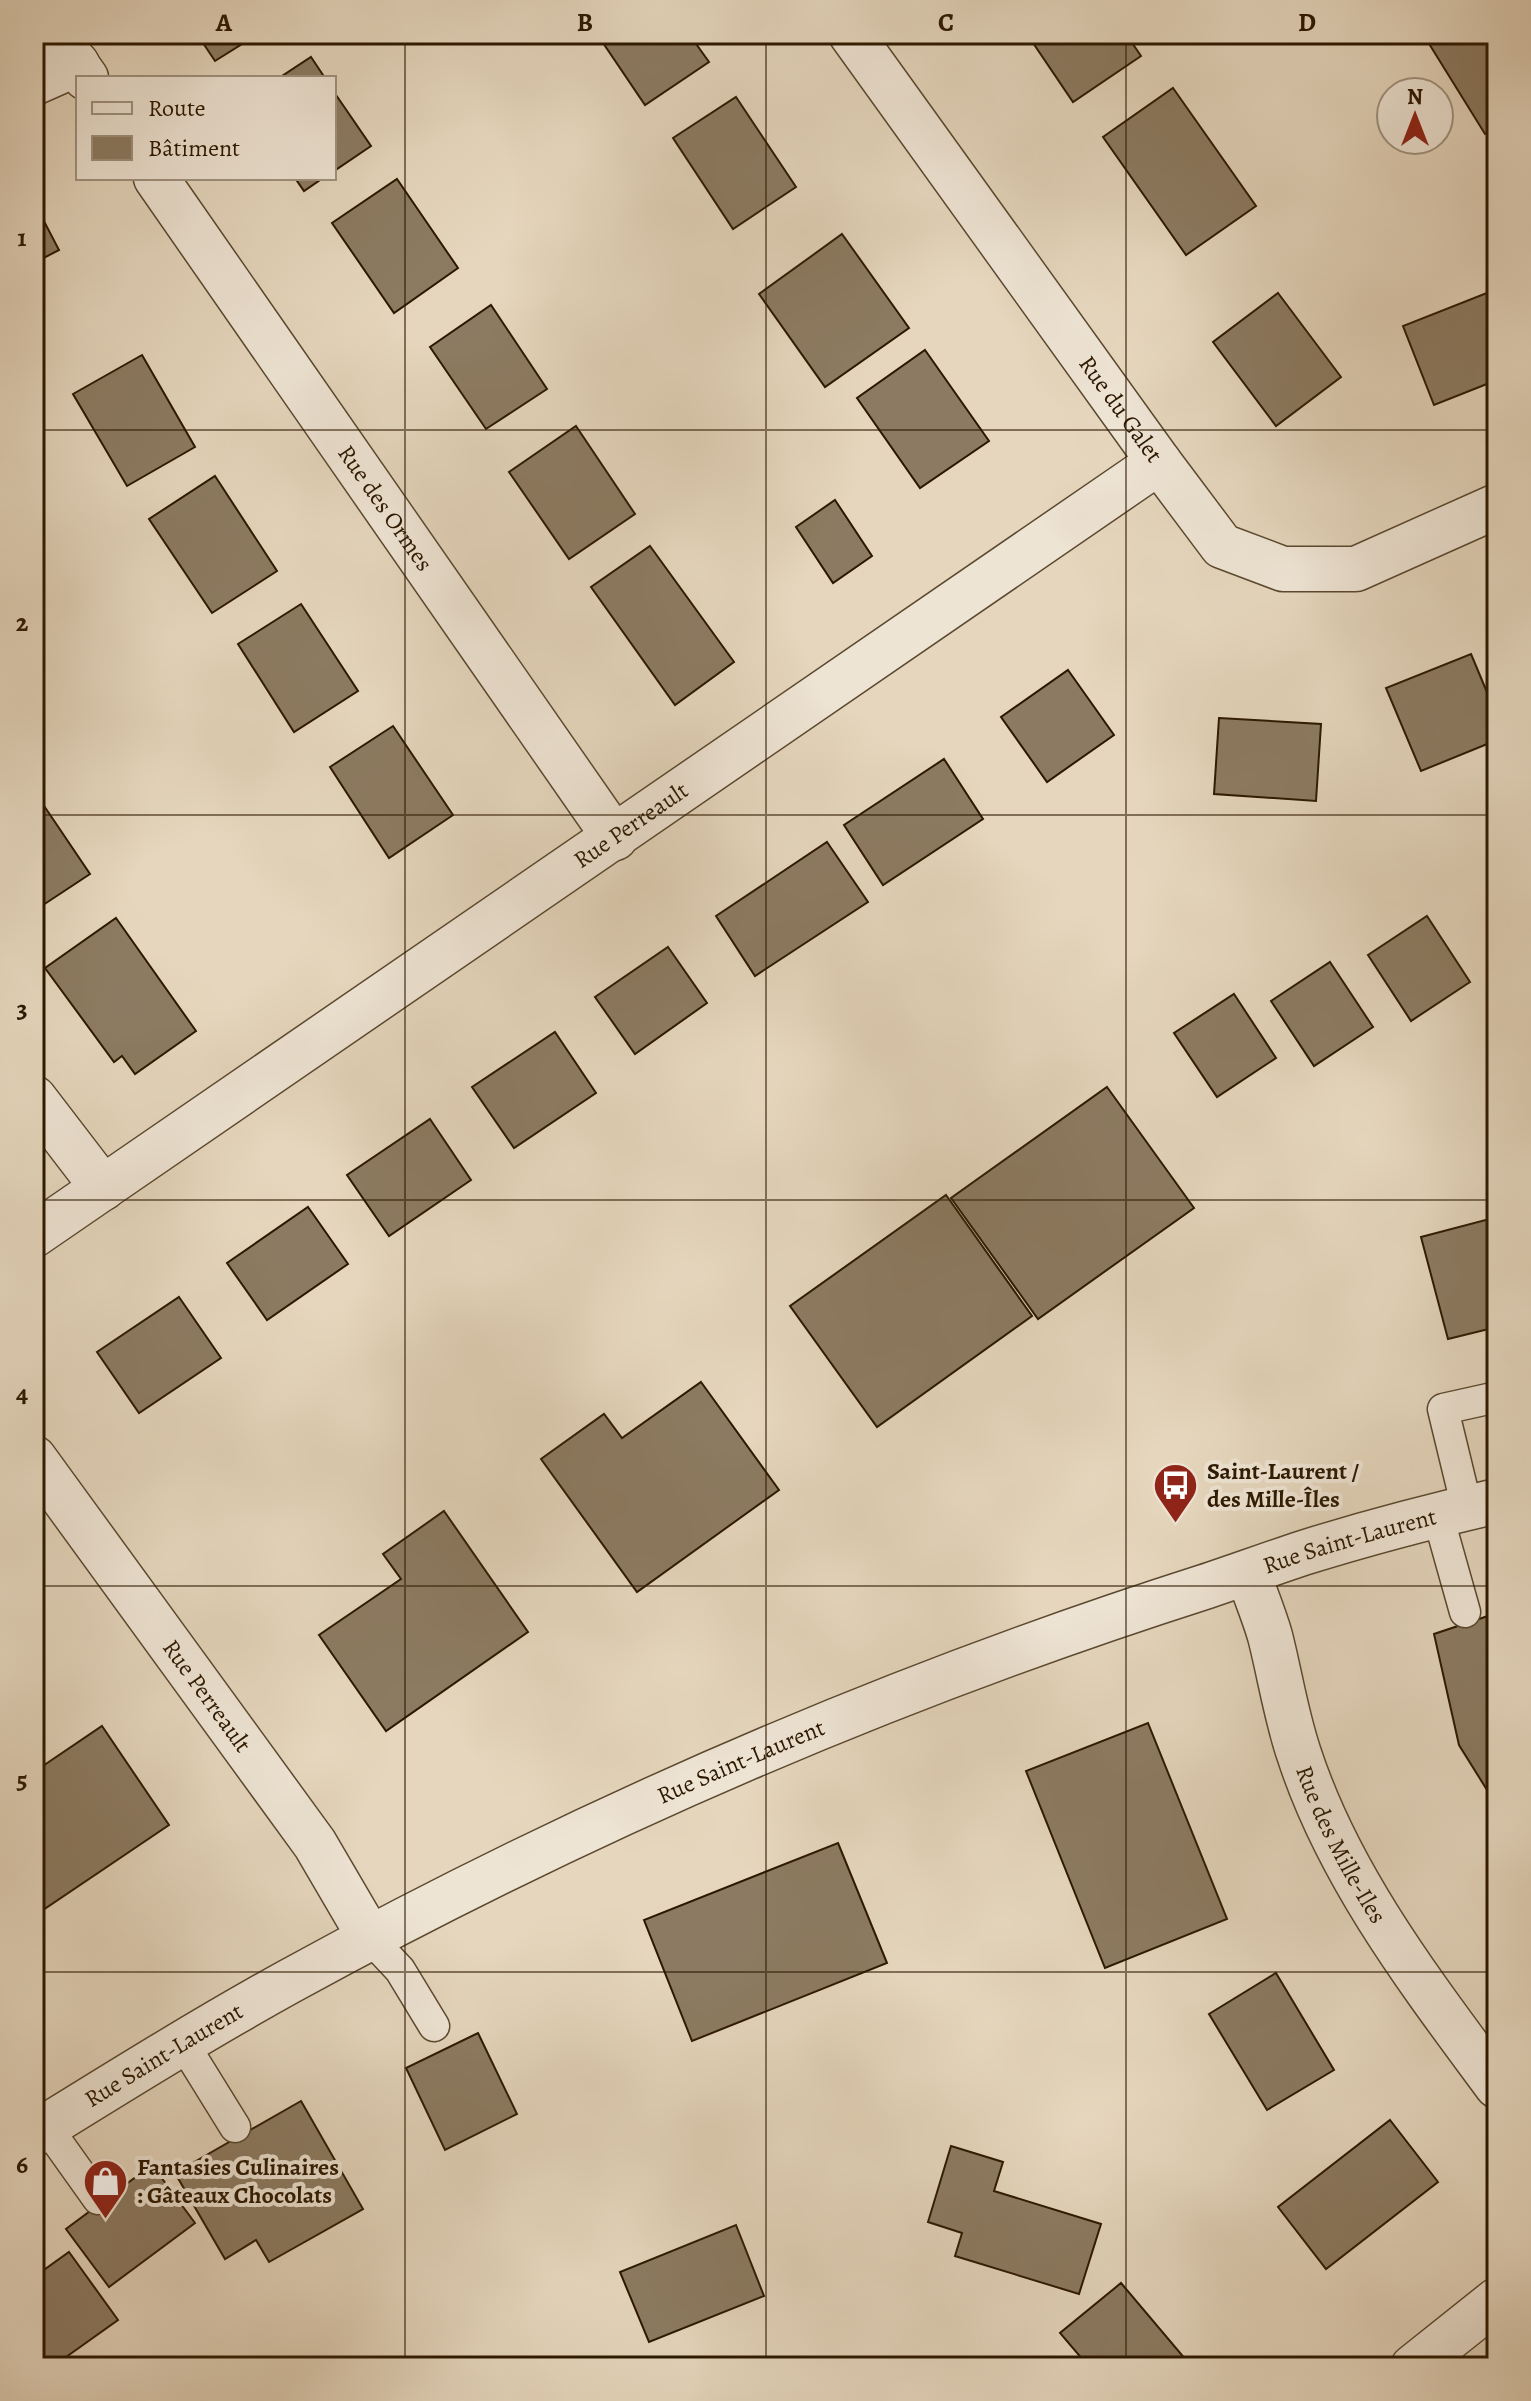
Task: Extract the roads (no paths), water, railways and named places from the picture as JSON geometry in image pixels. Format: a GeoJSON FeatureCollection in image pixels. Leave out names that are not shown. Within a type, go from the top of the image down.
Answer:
{"type":"FeatureCollection","features":[{"type":"Feature","properties":{"kind":"street","name":"Rue du Galet"},"geometry":{"type":"LineString","coordinates":[[851,34],[1222,546],[1283,569],[1356,569],[1497,506]]}},
{"type":"Feature","properties":{"kind":"street"},"geometry":{"type":"LineString","coordinates":[[34,83],[73,59]]}},
{"type":"Feature","properties":{"kind":"street","name":"Rue des Ormes"},"geometry":{"type":"LineString","coordinates":[[157,180],[615,838]]}},
{"type":"Feature","properties":{"kind":"street","name":"Rue Perreault"},"geometry":{"type":"LineString","coordinates":[[34,1235],[1159,462]]}},
{"type":"Feature","properties":{"kind":"street"},"geometry":{"type":"LineString","coordinates":[[34,1098],[103,1188]]}},
{"type":"Feature","properties":{"kind":"street","name":"Rue Perreault"},"geometry":{"type":"LineString","coordinates":[[34,1458],[315,1844],[370,1938]]}},
{"type":"Feature","properties":{"kind":"street","name":"Rue Saint-Laurent"},"geometry":{"type":"LineString","coordinates":[[40,2130],[268,1993],[370,1938],[628,1811],[869,1708],[1057,1636],[1302,1554],[1467,1508]]}},
{"type":"Feature","properties":{"kind":"street","name":"Rue des Mille-Iles"},"geometry":{"type":"LineString","coordinates":[[1248,1573],[1269,1634],[1299,1754],[1341,1854],[1405,1957],[1497,2086]]}},
{"type":"Feature","properties":{"kind":"street"},"geometry":{"type":"LineString","coordinates":[[1413,2367],[1497,2300]]}},
{"type":"Feature","properties":{"kind":"lane"},"geometry":{"type":"LineString","coordinates":[[1465,1612],[1467,1508],[1443,1409],[1497,1397]]}},
{"type":"Feature","properties":{"kind":"lane"},"geometry":{"type":"LineString","coordinates":[[370,1938],[400,1970],[434,2026]]}},
{"type":"Feature","properties":{"kind":"lane"},"geometry":{"type":"LineString","coordinates":[[183,2043],[235,2127]]}},
{"type":"Feature","properties":{"kind":"lane"},"geometry":{"type":"LineString","coordinates":[[40,2130],[98,2199]]}},
{"type":"Feature","properties":{"kind":"place","name":"Saint-Laurent / des Mille-Îles"},"geometry":{"type":"Point","coordinates":[1176,1524]}},
{"type":"Feature","properties":{"kind":"place","name":"Fantasies Culinaires : Gâteaux Chocolats"},"geometry":{"type":"Point","coordinates":[106,2220]}}]}
